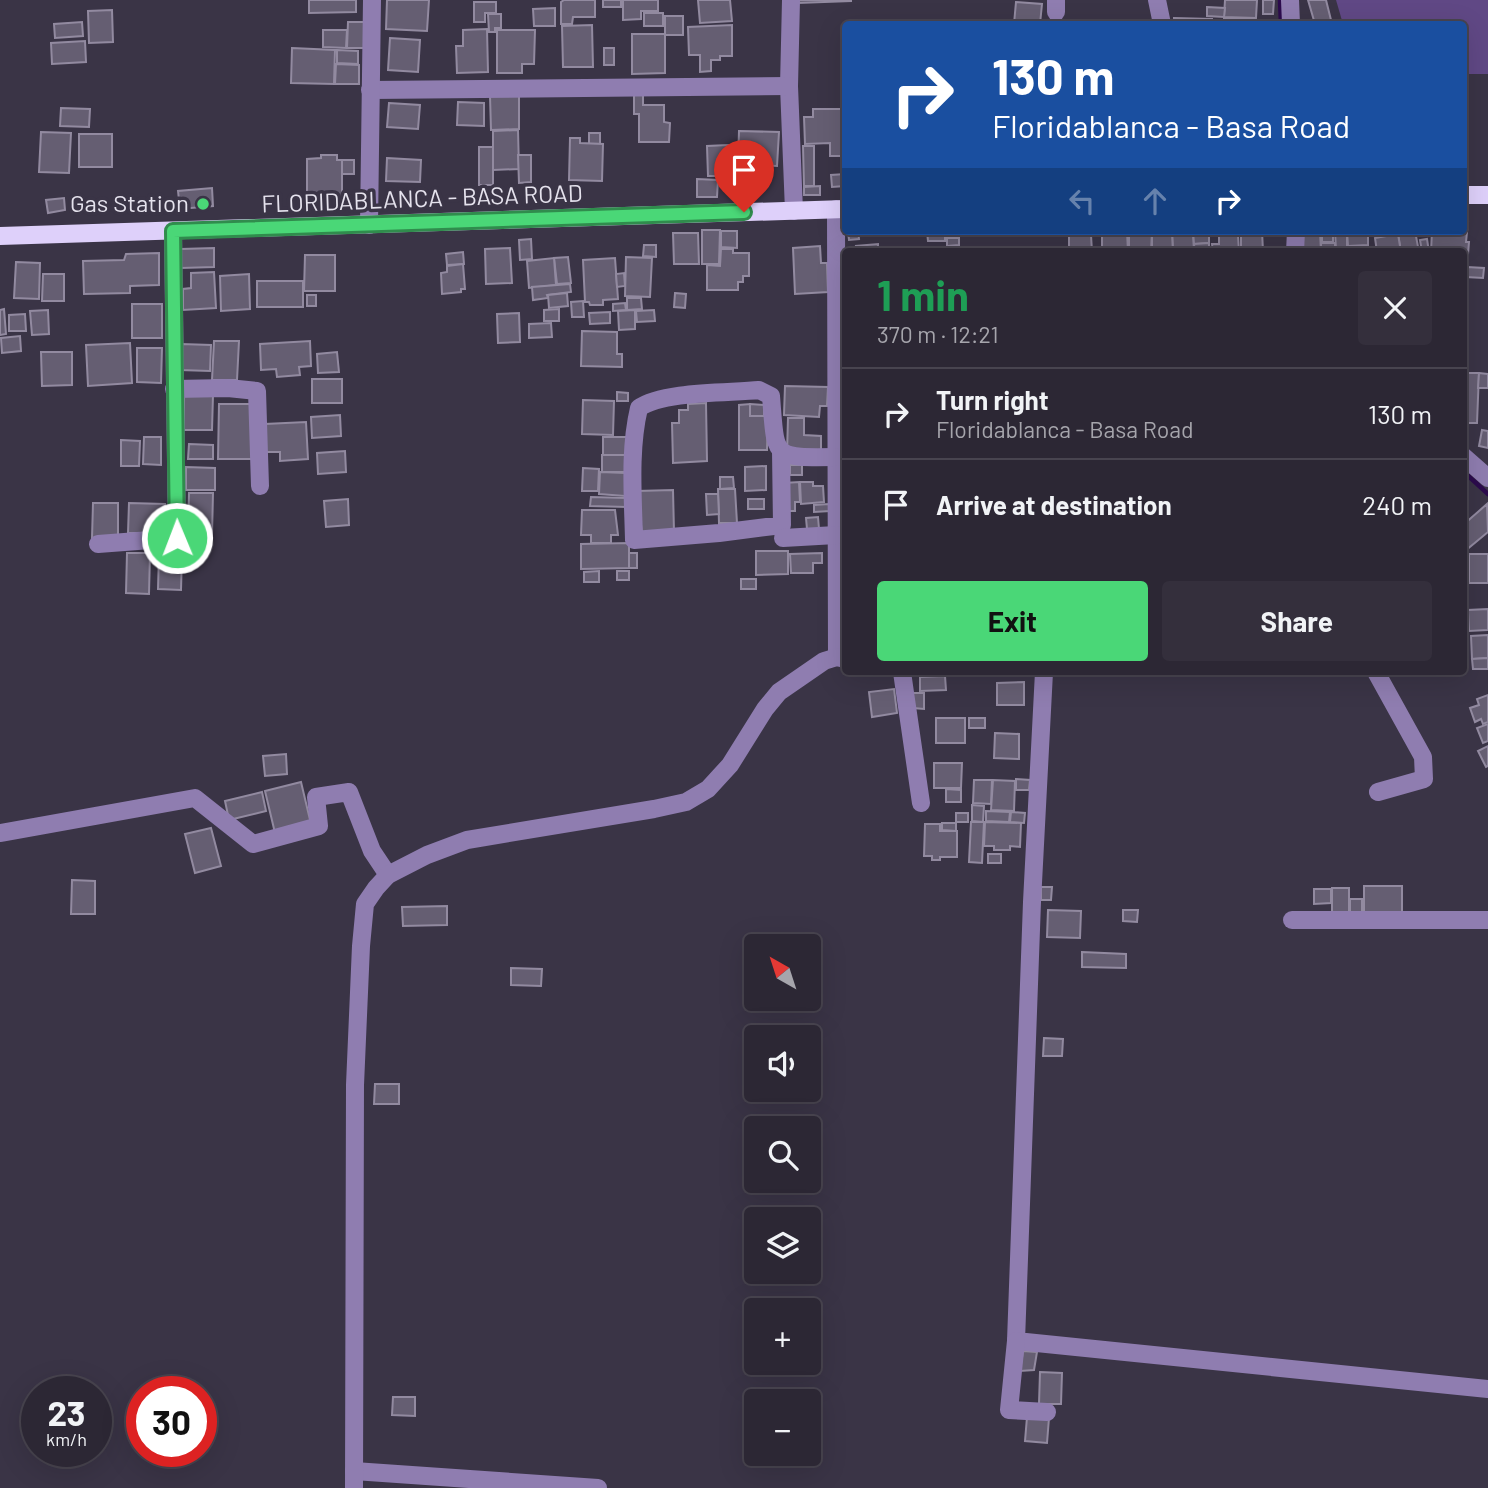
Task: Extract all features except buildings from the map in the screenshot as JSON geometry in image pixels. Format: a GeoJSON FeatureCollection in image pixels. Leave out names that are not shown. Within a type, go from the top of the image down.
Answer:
{"type":"FeatureCollection","features":[{"type":"Feature","properties":{"kind":"main road"},"geometry":{"type":"LineString","coordinates":[[1467,195],[1488,195]]}},
{"type":"Feature","properties":{"kind":"main road","name":"FLORIDABLANCA - BASA ROAD"},"geometry":{"type":"LineString","coordinates":[[0,236],[841,209]]}},
{"type":"Feature","properties":{"kind":"street"},"geometry":{"type":"LineString","coordinates":[[369,225],[372,0]]}},
{"type":"Feature","properties":{"kind":"street"},"geometry":{"type":"LineString","coordinates":[[791,0],[789,86],[794,211]]}},
{"type":"Feature","properties":{"kind":"street"},"geometry":{"type":"LineString","coordinates":[[1157,0],[1161,21]]}},
{"type":"Feature","properties":{"kind":"street"},"geometry":{"type":"LineString","coordinates":[[1290,0],[1291,21]]}},
{"type":"Feature","properties":{"kind":"street"},"geometry":{"type":"LineString","coordinates":[[370,90],[789,86]]}},
{"type":"Feature","properties":{"kind":"street"},"geometry":{"type":"LineString","coordinates":[[598,1488],[354,1479],[355,1085],[365,904],[388,875],[427,855],[467,840],[686,802],[708,789],[730,765],[765,709],[779,692],[824,661],[841,658],[835,457],[841,209]]}},
{"type":"Feature","properties":{"kind":"street"},"geometry":{"type":"LineString","coordinates":[[98,544],[177,538],[173,231]]}},
{"type":"Feature","properties":{"kind":"street"},"geometry":{"type":"LineString","coordinates":[[174,389],[228,388],[257,391],[260,486]]}},
{"type":"Feature","properties":{"kind":"street"},"geometry":{"type":"LineString","coordinates":[[781,451],[782,525],[634,540],[635,423],[639,408],[647,402],[669,397],[759,390],[771,397],[775,444],[781,451],[798,458],[835,457]]}},
{"type":"Feature","properties":{"kind":"street"},"geometry":{"type":"LineString","coordinates":[[1467,460],[1488,478]]}},
{"type":"Feature","properties":{"kind":"street"},"geometry":{"type":"LineString","coordinates":[[783,538],[836,536]]}},
{"type":"Feature","properties":{"kind":"street"},"geometry":{"type":"LineString","coordinates":[[902,675],[921,803]]}},
{"type":"Feature","properties":{"kind":"street"},"geometry":{"type":"LineString","coordinates":[[1044,675],[1032,902],[1016,1341],[1009,1410],[1046,1412]]}},
{"type":"Feature","properties":{"kind":"street"},"geometry":{"type":"LineString","coordinates":[[1378,675],[1423,757],[1424,779],[1378,792]]}},
{"type":"Feature","properties":{"kind":"street"},"geometry":{"type":"LineString","coordinates":[[1,833],[195,798],[253,844],[319,826],[316,797],[349,792],[372,851],[388,875]]}},
{"type":"Feature","properties":{"kind":"street"},"geometry":{"type":"LineString","coordinates":[[1292,920],[1488,920]]}},
{"type":"Feature","properties":{"kind":"street"},"geometry":{"type":"LineString","coordinates":[[1016,1341],[1488,1388]]}},
{"type":"Feature","properties":{"kind":"shaded area"},"geometry":{"type":"Polygon","coordinates":[[[1336,0],[1488,0],[1488,74],[1467,74],[1467,21],[1342,21],[1336,0]]]}},
{"type":"Feature","properties":{"kind":"waterway"},"geometry":{"type":"LineString","coordinates":[[1280,0],[1281,21]]}},
{"type":"Feature","properties":{"kind":"waterway"},"geometry":{"type":"LineString","coordinates":[[1467,475],[1488,494]]}},
{"type":"Feature","properties":{"kind":"place","name":"Gas Station"},"geometry":{"type":"Point","coordinates":[203,204]}},
{"type":"Feature","properties":{"kind":"route"},"geometry":{"type":"LineString","coordinates":[[177,538],[173,231],[744,212]]}}]}
